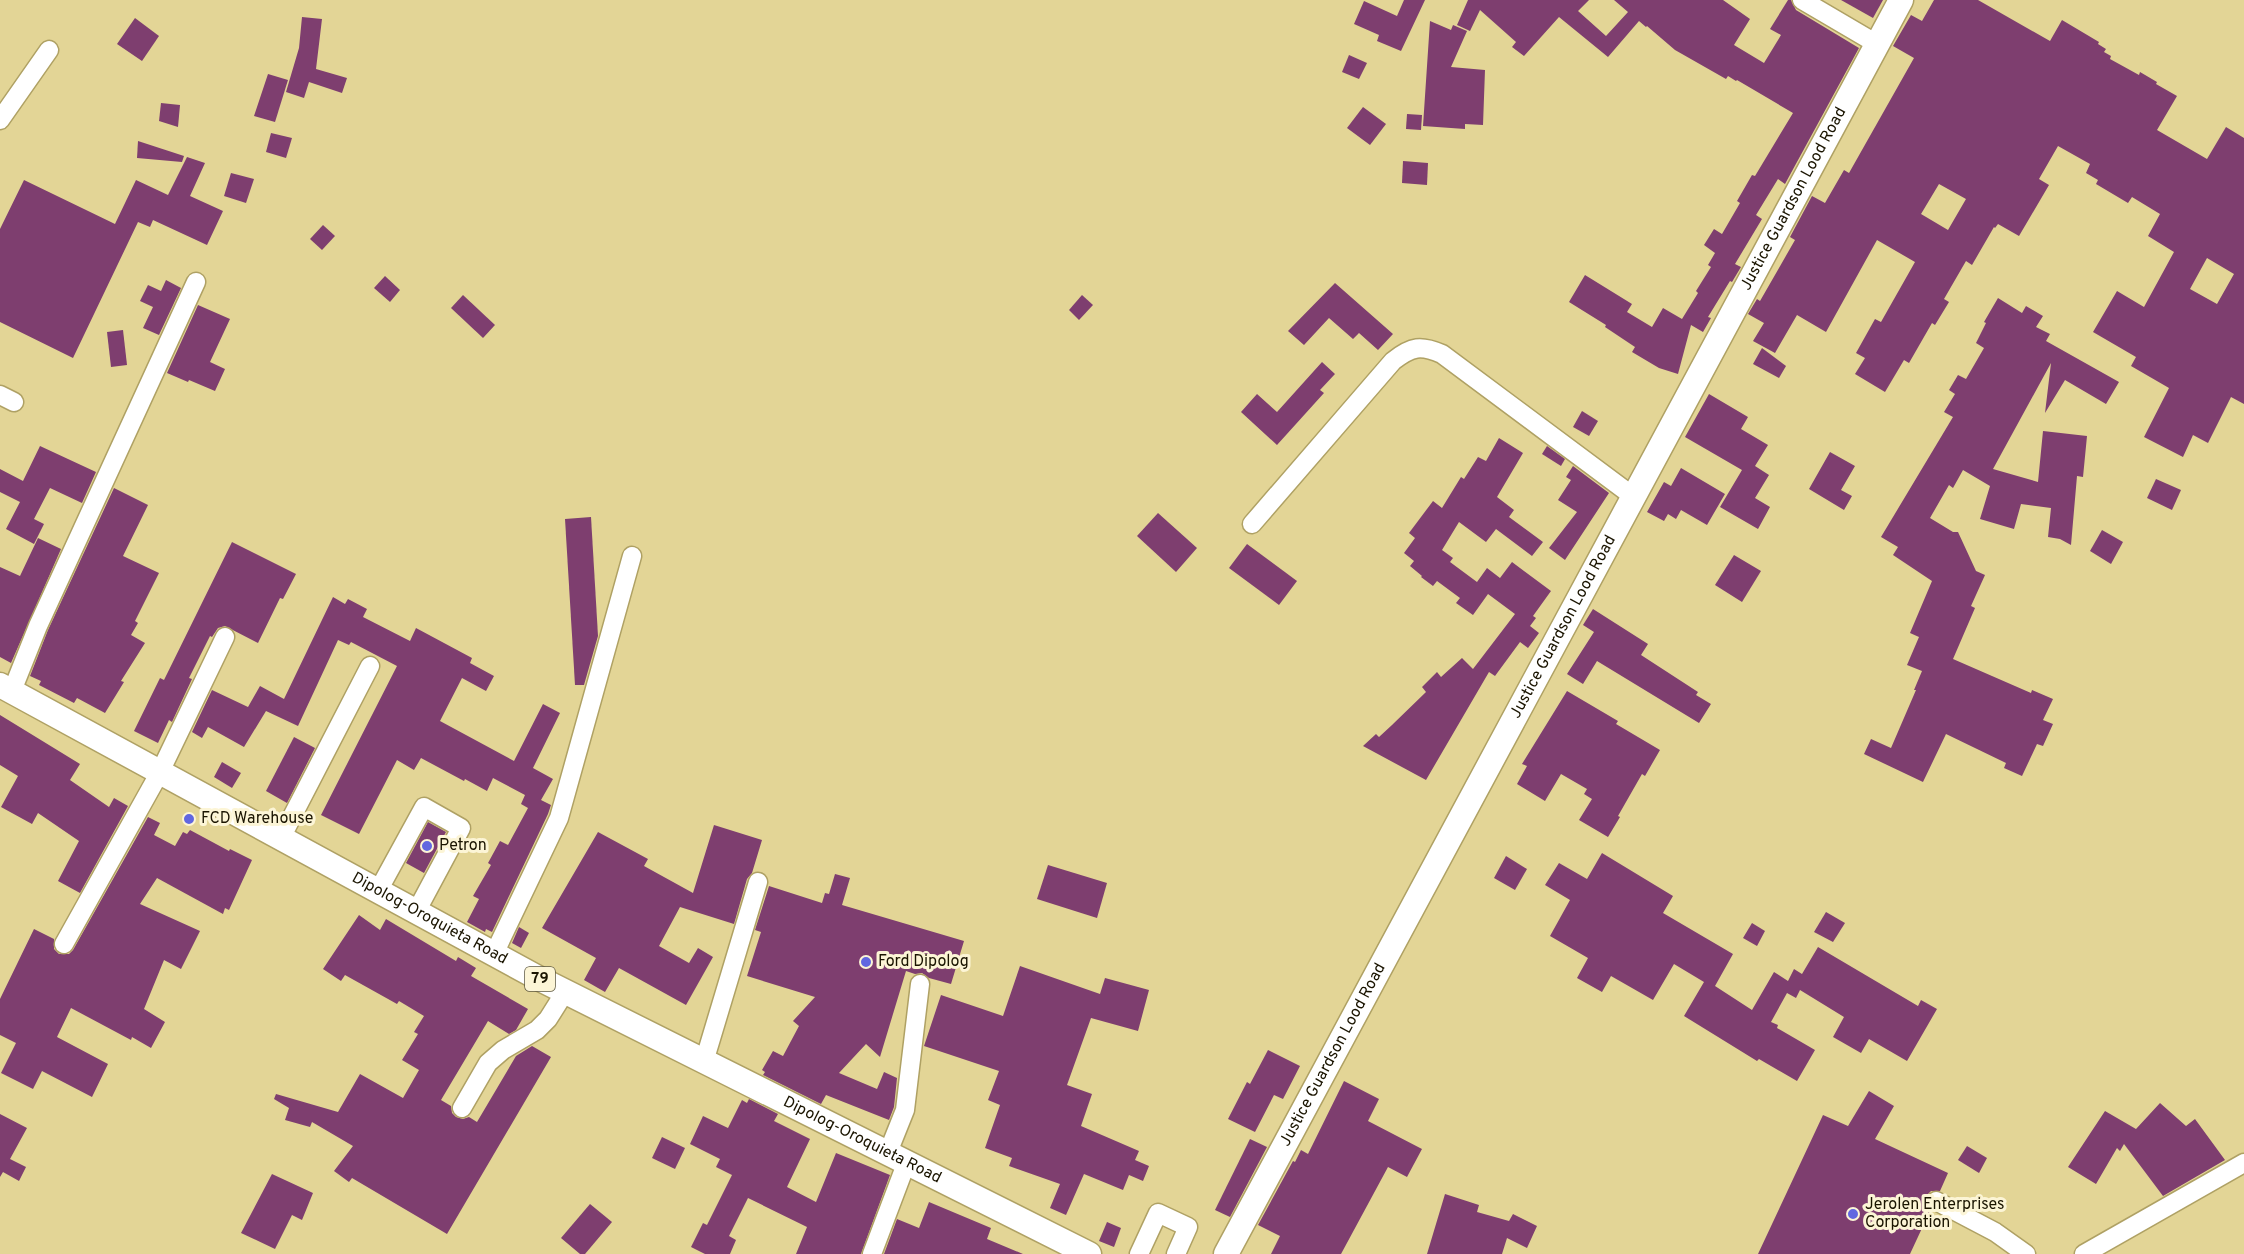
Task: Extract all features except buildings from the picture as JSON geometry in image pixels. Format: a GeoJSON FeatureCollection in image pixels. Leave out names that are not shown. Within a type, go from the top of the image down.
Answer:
{"type":"FeatureCollection","features":[{"type":"Feature","properties":{"kind":"main road","name":"Justice Guardson Lood Road"},"geometry":{"type":"LineString","coordinates":[[1226,1254],[1901,0]]}},
{"type":"Feature","properties":{"kind":"main road","name":"Dipolog-Oroquieta Road"},"geometry":{"type":"LineString","coordinates":[[6,688],[565,992],[1089,1254]]}},
{"type":"Feature","properties":{"kind":"street"},"geometry":{"type":"LineString","coordinates":[[1802,0],[1877,44]]}},
{"type":"Feature","properties":{"kind":"street"},"geometry":{"type":"LineString","coordinates":[[0,120],[49,50]]}},
{"type":"Feature","properties":{"kind":"street"},"geometry":{"type":"LineString","coordinates":[[6,688],[43,616],[196,282]]}},
{"type":"Feature","properties":{"kind":"street"},"geometry":{"type":"LineString","coordinates":[[1252,524],[1393,361],[1402,354],[1425,347],[1442,354],[1634,497]]}},
{"type":"Feature","properties":{"kind":"street"},"geometry":{"type":"LineString","coordinates":[[494,954],[559,818],[632,556]]}},
{"type":"Feature","properties":{"kind":"street"},"geometry":{"type":"LineString","coordinates":[[64,944],[160,772],[225,637]]}},
{"type":"Feature","properties":{"kind":"street"},"geometry":{"type":"LineString","coordinates":[[281,838],[370,666]]}},
{"type":"Feature","properties":{"kind":"street"},"geometry":{"type":"LineString","coordinates":[[378,891],[424,807],[461,828],[416,912]]}},
{"type":"Feature","properties":{"kind":"street"},"geometry":{"type":"LineString","coordinates":[[704,1062],[758,882]]}},
{"type":"Feature","properties":{"kind":"street"},"geometry":{"type":"LineString","coordinates":[[872,1254],[896,1159],[907,1099],[920,984]]}},
{"type":"Feature","properties":{"kind":"street"},"geometry":{"type":"LineString","coordinates":[[462,1108],[488,1063],[503,1050],[537,1030],[548,1019],[565,992]]}},
{"type":"Feature","properties":{"kind":"street"},"geometry":{"type":"LineString","coordinates":[[2084,1254],[2244,1163]]}},
{"type":"Feature","properties":{"kind":"street"},"geometry":{"type":"LineString","coordinates":[[1936,1201],[1995,1232],[2026,1254]]}},
{"type":"Feature","properties":{"kind":"street"},"geometry":{"type":"LineString","coordinates":[[1139,1254],[1158,1213],[1188,1227],[1176,1254]]}},
{"type":"Feature","properties":{"kind":"place","name":"FCD Warehouse"},"geometry":{"type":"Point","coordinates":[189,819]}},
{"type":"Feature","properties":{"kind":"place","name":"Petron"},"geometry":{"type":"Point","coordinates":[427,846]}},
{"type":"Feature","properties":{"kind":"place","name":"Ford Dipolog"},"geometry":{"type":"Point","coordinates":[866,962]}},
{"type":"Feature","properties":{"kind":"place","name":"Jerolen Enterprises Corporation"},"geometry":{"type":"Point","coordinates":[1853,1214]}}]}
